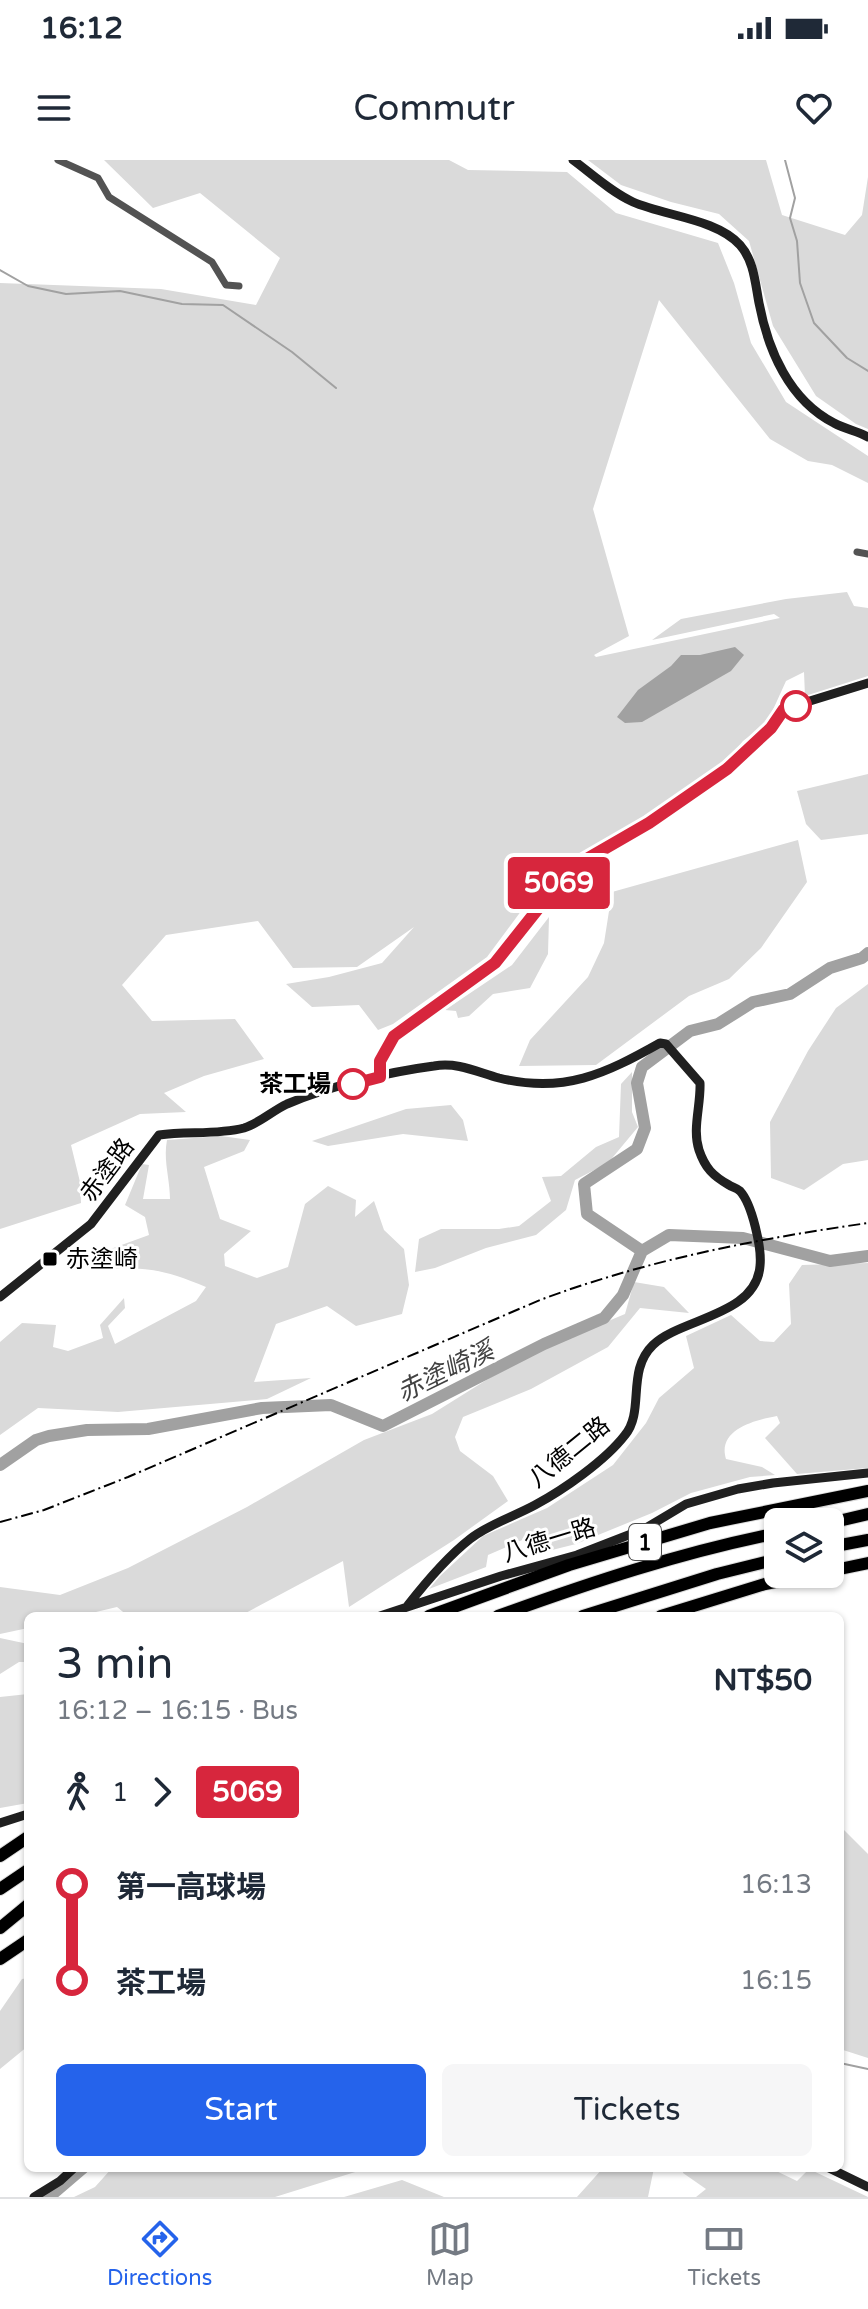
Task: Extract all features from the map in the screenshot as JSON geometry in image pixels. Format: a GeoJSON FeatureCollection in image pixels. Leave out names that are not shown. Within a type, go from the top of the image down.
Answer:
{"type":"FeatureCollection","features":[{"type":"Feature","properties":{"kind":"highway","name":"1"},"geometry":{"type":"LineString","coordinates":[[440,1612],[569,1565],[710,1523],[868,1491]]}},
{"type":"Feature","properties":{"kind":"highway"},"geometry":{"type":"LineString","coordinates":[[844,1520],[868,1514]]}},
{"type":"Feature","properties":{"kind":"highway","name":"1"},"geometry":{"type":"LineString","coordinates":[[510,1612],[638,1568],[764,1536]]}},
{"type":"Feature","properties":{"kind":"highway"},"geometry":{"type":"LineString","coordinates":[[844,1544],[868,1540]]}},
{"type":"Feature","properties":{"kind":"highway","name":"1"},"geometry":{"type":"LineString","coordinates":[[596,1612],[764,1562]]}},
{"type":"Feature","properties":{"kind":"highway"},"geometry":{"type":"LineString","coordinates":[[844,1568],[868,1563]]}},
{"type":"Feature","properties":{"kind":"highway"},"geometry":{"type":"LineString","coordinates":[[674,1612],[764,1584]]}},
{"type":"Feature","properties":{"kind":"highway"},"geometry":{"type":"LineString","coordinates":[[0,1856],[24,1840]]}},
{"type":"Feature","properties":{"kind":"highway"},"geometry":{"type":"LineString","coordinates":[[0,1889],[24,1873]]}},
{"type":"Feature","properties":{"kind":"highway"},"geometry":{"type":"LineString","coordinates":[[0,1928],[24,1908]]}},
{"type":"Feature","properties":{"kind":"highway"},"geometry":{"type":"LineString","coordinates":[[0,1959],[24,1943]]}},
{"type":"Feature","properties":{"kind":"street"},"geometry":{"type":"LineString","coordinates":[[58,160],[98,178],[109,197],[212,262],[226,285],[239,286]]}},
{"type":"Feature","properties":{"kind":"street"},"geometry":{"type":"LineString","coordinates":[[573,160],[630,201],[708,225],[738,244],[753,270],[770,347],[787,377],[815,411],[834,423],[868,437]]}},
{"type":"Feature","properties":{"kind":"street"},"geometry":{"type":"LineString","coordinates":[[857,552],[868,554]]}},
{"type":"Feature","properties":{"kind":"street"},"geometry":{"type":"LineString","coordinates":[[380,1077],[380,1061],[394,1036],[495,963],[553,890],[585,860],[649,823],[727,769],[763,736],[784,709],[868,683]]}},
{"type":"Feature","properties":{"kind":"street","name":"八德二路"},"geometry":{"type":"LineString","coordinates":[[380,1077],[450,1065],[526,1083],[559,1084],[601,1074],[660,1043],[666,1044],[700,1083],[697,1147],[711,1174],[739,1191],[761,1250],[760,1273],[755,1285],[736,1302],[704,1321],[666,1334],[649,1348],[637,1378],[632,1425],[625,1435],[559,1490],[469,1540],[427,1581],[408,1605]]}},
{"type":"Feature","properties":{"kind":"street","name":"赤塗路"},"geometry":{"type":"LineString","coordinates":[[0,1297],[91,1224],[159,1135],[244,1128],[302,1098],[380,1077]]}},
{"type":"Feature","properties":{"kind":"street","name":"八德一路"},"geometry":{"type":"LineString","coordinates":[[390,1612],[577,1555],[644,1529],[686,1504],[773,1483],[868,1473]]}},
{"type":"Feature","properties":{"kind":"street"},"geometry":{"type":"LineString","coordinates":[[0,1823],[24,1815]]}},
{"type":"Feature","properties":{"kind":"street"},"geometry":{"type":"LineString","coordinates":[[34,2197],[70,2172]]}},
{"type":"Feature","properties":{"kind":"street"},"geometry":{"type":"LineString","coordinates":[[837,2172],[868,2187]]}},
{"type":"Feature","properties":{"kind":"shaded area"},"geometry":{"type":"Polygon","coordinates":[[[104,160],[449,160],[468,170],[567,172],[616,213],[718,243],[734,283],[751,343],[786,402],[868,456],[868,483],[832,465],[808,461],[770,439],[659,300],[593,509],[629,636],[594,655],[780,618],[774,614],[652,640],[681,619],[786,599],[847,592],[854,606],[868,608],[868,676],[805,696],[804,672],[786,681],[767,723],[743,741],[730,757],[659,809],[547,876],[487,957],[393,1024],[378,1030],[359,1005],[312,1007],[286,984],[382,963],[414,927],[357,967],[293,968],[258,921],[166,935],[122,985],[152,1021],[235,1019],[264,1059],[204,1076],[164,1093],[186,1112],[140,1114],[71,1145],[80,1182],[81,1203],[0,1229],[0,283],[161,289],[256,305],[280,258],[200,193],[153,208],[104,160]]]}},
{"type":"Feature","properties":{"kind":"shaded area"},"geometry":{"type":"Polygon","coordinates":[[[588,160],[766,160],[782,215],[845,235],[862,215],[868,177],[868,429],[816,396],[773,326],[749,241],[719,214],[621,185],[588,160]]]}},
{"type":"Feature","properties":{"kind":"shaded area"},"geometry":{"type":"Polygon","coordinates":[[[735,647],[744,655],[731,671],[642,722],[625,723],[617,717],[638,690],[681,655],[700,655],[735,647]]]}},
{"type":"Feature","properties":{"kind":"shaded area"},"geometry":{"type":"Polygon","coordinates":[[[868,774],[868,834],[821,840],[806,824],[797,791],[868,774]]]}},
{"type":"Feature","properties":{"kind":"shaded area"},"geometry":{"type":"Polygon","coordinates":[[[798,840],[807,882],[761,948],[729,979],[689,996],[596,1065],[519,1066],[530,1040],[588,977],[604,943],[612,892],[798,840]]]}},
{"type":"Feature","properties":{"kind":"shaded area"},"geometry":{"type":"Polygon","coordinates":[[[549,917],[548,954],[530,988],[493,994],[469,1016],[458,1018],[456,1011],[445,1010],[512,965],[549,917]]]}},
{"type":"Feature","properties":{"kind":"shaded area"},"geometry":{"type":"Polygon","coordinates":[[[868,984],[868,1160],[843,1164],[804,1190],[771,1178],[770,1122],[808,1051],[836,1008],[868,984]]]}},
{"type":"Feature","properties":{"kind":"shaded area"},"geometry":{"type":"Polygon","coordinates":[[[632,1072],[632,1112],[638,1127],[608,1163],[575,1180],[566,1210],[536,1235],[415,1272],[419,1239],[441,1229],[519,1226],[551,1201],[542,1177],[561,1176],[596,1147],[619,1137],[621,1084],[632,1072]]]}},
{"type":"Feature","properties":{"kind":"shaded area"},"geometry":{"type":"Polygon","coordinates":[[[451,1105],[463,1120],[468,1141],[403,1134],[328,1146],[312,1141],[406,1109],[451,1105]]]}},
{"type":"Feature","properties":{"kind":"shaded area"},"geometry":{"type":"Polygon","coordinates":[[[221,1136],[250,1140],[244,1151],[204,1167],[220,1219],[251,1231],[224,1254],[225,1266],[257,1278],[288,1267],[305,1204],[328,1186],[356,1200],[355,1217],[374,1201],[384,1230],[404,1249],[409,1285],[402,1314],[356,1326],[327,1306],[276,1324],[254,1382],[311,1378],[267,1399],[118,1412],[38,1408],[0,1435],[0,1342],[22,1323],[56,1325],[53,1347],[68,1351],[103,1338],[100,1325],[124,1298],[125,1308],[108,1326],[115,1344],[196,1301],[206,1287],[176,1276],[136,1268],[90,1271],[94,1255],[149,1235],[145,1217],[125,1205],[142,1164],[149,1165],[143,1199],[170,1199],[167,1140],[221,1136]]]}},
{"type":"Feature","properties":{"kind":"shaded area"},"geometry":{"type":"Polygon","coordinates":[[[868,1263],[868,1468],[797,1474],[765,1438],[780,1423],[777,1416],[758,1420],[732,1434],[725,1449],[726,1459],[762,1467],[775,1475],[750,1477],[691,1493],[652,1513],[576,1544],[540,1553],[536,1534],[488,1555],[486,1567],[429,1589],[483,1536],[547,1508],[613,1465],[646,1423],[659,1398],[694,1368],[686,1336],[731,1315],[760,1341],[774,1342],[791,1324],[789,1284],[802,1265],[868,1263]]]}},
{"type":"Feature","properties":{"kind":"shaded area"},"geometry":{"type":"Polygon","coordinates":[[[634,1282],[664,1287],[689,1313],[640,1308],[608,1347],[531,1389],[463,1417],[455,1437],[460,1451],[493,1476],[508,1501],[454,1540],[349,1607],[343,1561],[247,1612],[123,1612],[117,1607],[96,1612],[24,1612],[24,1629],[0,1634],[0,1587],[60,1595],[128,1568],[247,1507],[364,1440],[432,1414],[525,1356],[625,1314],[634,1282]]]}},
{"type":"Feature","properties":{"kind":"shaded area"},"geometry":{"type":"Polygon","coordinates":[[[0,1638],[24,1643],[24,1662],[0,1674],[0,1638]]]}},
{"type":"Feature","properties":{"kind":"shaded area"},"geometry":{"type":"Polygon","coordinates":[[[24,1694],[24,1804],[0,1808],[0,1697],[24,1694]]]}},
{"type":"Feature","properties":{"kind":"shaded area"},"geometry":{"type":"Polygon","coordinates":[[[844,1830],[868,1854],[868,2058],[844,2050],[844,1830]]]}},
{"type":"Feature","properties":{"kind":"shaded area"},"geometry":{"type":"Polygon","coordinates":[[[22,1979],[24,2049],[0,2069],[0,2011],[22,1979]]]}},
{"type":"Feature","properties":{"kind":"shaded area"},"geometry":{"type":"Polygon","coordinates":[[[108,2172],[355,2172],[275,2197],[74,2197],[95,2187],[108,2172]]]}},
{"type":"Feature","properties":{"kind":"shaded area"},"geometry":{"type":"Polygon","coordinates":[[[599,2172],[653,2172],[648,2197],[577,2197],[599,2172]]]}},
{"type":"Feature","properties":{"kind":"shaded area"},"geometry":{"type":"Polygon","coordinates":[[[778,2172],[797,2181],[806,2172],[815,2172],[868,2197],[696,2197],[706,2189],[683,2173],[778,2172]]]}},
{"type":"Feature","properties":{"kind":"shaded area"},"geometry":{"type":"Polygon","coordinates":[[[402,2180],[444,2197],[344,2197],[402,2180]]]}},
{"type":"Feature","properties":{"kind":"waterway"},"geometry":{"type":"LineString","coordinates":[[785,160],[795,198],[790,218],[797,241],[800,283],[814,323],[847,358],[868,371]]}},
{"type":"Feature","properties":{"kind":"waterway"},"geometry":{"type":"LineString","coordinates":[[0,270],[28,286],[66,294],[120,291],[182,304],[223,305],[292,352],[336,388]]}},
{"type":"Feature","properties":{"kind":"waterway"},"geometry":{"type":"LineString","coordinates":[[642,1251],[587,1214],[584,1184],[637,1149],[645,1128],[637,1083],[642,1067],[690,1031],[718,1024],[753,1002],[790,994],[830,968],[862,958],[868,953]]}},
{"type":"Feature","properties":{"kind":"waterway","name":"赤塗崎溪"},"geometry":{"type":"LineString","coordinates":[[0,1465],[36,1440],[49,1436],[87,1430],[148,1429],[262,1408],[331,1405],[383,1426],[544,1344],[604,1318],[623,1295],[642,1251],[669,1235],[743,1238],[830,1261],[868,1256]]}},
{"type":"Feature","properties":{"kind":"waterway"},"geometry":{"type":"LineString","coordinates":[[844,2064],[868,2069]]}},
{"type":"Feature","properties":{"kind":"waterway"},"geometry":{"type":"LineString","coordinates":[[49,2197],[78,2172]]}},
{"type":"Feature","properties":{"kind":"railway"},"geometry":{"type":"LineString","coordinates":[[0,1522],[44,1510],[128,1477],[540,1300],[580,1286],[702,1252],[868,1223]]}},
{"type":"Feature","properties":{"kind":"bus line","name":"5069"},"geometry":{"type":"LineString","coordinates":[[353,1084],[380,1077],[380,1061],[394,1036],[487,971],[553,890],[585,860],[649,823],[707,784],[755,744],[784,709],[796,706]]}},
{"type":"Feature","properties":{"kind":"place","name":"茶工場"},"geometry":{"type":"Point","coordinates":[353,1084]}},
{"type":"Feature","properties":{"kind":"place","name":"赤塗崎"},"geometry":{"type":"Point","coordinates":[50,1259]}}]}
